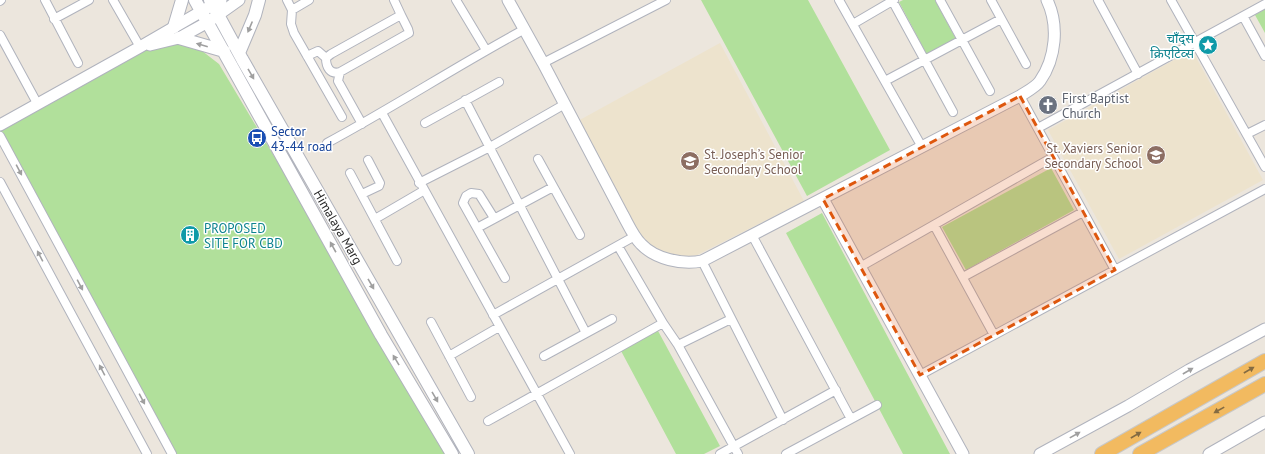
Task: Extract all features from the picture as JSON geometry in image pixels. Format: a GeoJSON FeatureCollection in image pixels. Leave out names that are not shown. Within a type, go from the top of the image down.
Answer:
{"type":"FeatureCollection","features":[{"type":"Feature","properties":{"kind":"highway"},"geometry":{"type":"LineString","coordinates":[[1102,454],[1265,361]]}},
{"type":"Feature","properties":{"kind":"highway"},"geometry":{"type":"LineString","coordinates":[[1140,454],[1265,384]]}},
{"type":"Feature","properties":{"kind":"main road"},"geometry":{"type":"LineString","coordinates":[[182,0],[176,33],[224,51]]}},
{"type":"Feature","properties":{"kind":"main road","name":"Himalaya Marg"},"geometry":{"type":"LineString","coordinates":[[195,0],[381,335],[452,454]]}},
{"type":"Feature","properties":{"kind":"main road"},"geometry":{"type":"LineString","coordinates":[[239,53],[255,14],[259,0]]}},
{"type":"Feature","properties":{"kind":"main road","name":"Himalaya Marg"},"geometry":{"type":"LineString","coordinates":[[216,5],[239,53],[468,454]]}},
{"type":"Feature","properties":{"kind":"street"},"geometry":{"type":"LineString","coordinates":[[44,0],[78,63]]}},
{"type":"Feature","properties":{"kind":"street"},"geometry":{"type":"LineString","coordinates":[[54,19],[89,0]]}},
{"type":"Feature","properties":{"kind":"street"},"geometry":{"type":"LineString","coordinates":[[113,0],[140,47]]}},
{"type":"Feature","properties":{"kind":"street"},"geometry":{"type":"LineString","coordinates":[[176,33],[201,11],[216,5],[240,0]]}},
{"type":"Feature","properties":{"kind":"street"},"geometry":{"type":"LineString","coordinates":[[287,0],[292,10],[291,24],[294,32],[306,56],[342,117]]}},
{"type":"Feature","properties":{"kind":"street"},"geometry":{"type":"LineString","coordinates":[[292,10],[309,0]]}},
{"type":"Feature","properties":{"kind":"street"},"geometry":{"type":"LineString","coordinates":[[306,56],[318,51],[326,58],[326,65],[331,72],[340,72],[409,34],[394,0]]}},
{"type":"Feature","properties":{"kind":"street"},"geometry":{"type":"LineString","coordinates":[[456,0],[486,50]]}},
{"type":"Feature","properties":{"kind":"street"},"geometry":{"type":"LineString","coordinates":[[508,0],[525,29],[635,236],[641,244],[652,252],[670,260],[693,262],[702,261],[823,199],[1020,96],[1040,82],[1053,51],[1055,29],[1051,8],[1047,0]]}},
{"type":"Feature","properties":{"kind":"street"},"geometry":{"type":"LineString","coordinates":[[543,63],[666,0]]}},
{"type":"Feature","properties":{"kind":"street"},"geometry":{"type":"LineString","coordinates":[[839,0],[922,147]]}},
{"type":"Feature","properties":{"kind":"street"},"geometry":{"type":"LineString","coordinates":[[853,24],[893,0],[953,112]]}},
{"type":"Feature","properties":{"kind":"street"},"geometry":{"type":"LineString","coordinates":[[940,0],[990,91]]}},
{"type":"Feature","properties":{"kind":"street"},"geometry":{"type":"LineString","coordinates":[[991,0],[1026,64]]}},
{"type":"Feature","properties":{"kind":"street"},"geometry":{"type":"LineString","coordinates":[[1098,0],[1138,74]]}},
{"type":"Feature","properties":{"kind":"street"},"geometry":{"type":"LineString","coordinates":[[1171,0],[1265,167]]}},
{"type":"Feature","properties":{"kind":"street"},"geometry":{"type":"LineString","coordinates":[[1038,128],[1265,4]]}},
{"type":"Feature","properties":{"kind":"street"},"geometry":{"type":"LineString","coordinates":[[0,125],[37,103],[140,47],[208,22],[216,5]]}},
{"type":"Feature","properties":{"kind":"street"},"geometry":{"type":"LineString","coordinates":[[326,58],[401,15]]}},
{"type":"Feature","properties":{"kind":"street"},"geometry":{"type":"LineString","coordinates":[[1244,16],[1265,56]]}},
{"type":"Feature","properties":{"kind":"street"},"geometry":{"type":"LineString","coordinates":[[885,81],[1001,19]]}},
{"type":"Feature","properties":{"kind":"street"},"geometry":{"type":"LineString","coordinates":[[327,143],[382,113],[486,50],[525,29]]}},
{"type":"Feature","properties":{"kind":"street"},"geometry":{"type":"LineString","coordinates":[[0,36],[3,46],[37,103]]}},
{"type":"Feature","properties":{"kind":"street"},"geometry":{"type":"LineString","coordinates":[[340,72],[338,81],[362,124]]}},
{"type":"Feature","properties":{"kind":"street"},"geometry":{"type":"LineString","coordinates":[[425,123],[499,82]]}},
{"type":"Feature","properties":{"kind":"street"},"geometry":{"type":"LineString","coordinates":[[1020,96],[1115,270]]}},
{"type":"Feature","properties":{"kind":"street"},"geometry":{"type":"LineString","coordinates":[[465,100],[586,333]]}},
{"type":"Feature","properties":{"kind":"street"},"geometry":{"type":"LineString","coordinates":[[375,219],[421,187],[565,104]]}},
{"type":"Feature","properties":{"kind":"street"},"geometry":{"type":"LineString","coordinates":[[382,113],[421,187],[570,454]]}},
{"type":"Feature","properties":{"kind":"street"},"geometry":{"type":"LineString","coordinates":[[1246,134],[1265,125]]}},
{"type":"Feature","properties":{"kind":"street"},"geometry":{"type":"LineString","coordinates":[[0,136],[172,454]]}},
{"type":"Feature","properties":{"kind":"street"},"geometry":{"type":"LineString","coordinates":[[860,267],[1053,156]]}},
{"type":"Feature","properties":{"kind":"street"},"geometry":{"type":"LineString","coordinates":[[538,159],[580,235]]}},
{"type":"Feature","properties":{"kind":"street"},"geometry":{"type":"LineString","coordinates":[[362,194],[379,186],[380,183],[368,160]]}},
{"type":"Feature","properties":{"kind":"street"},"geometry":{"type":"LineString","coordinates":[[350,172],[397,261]]}},
{"type":"Feature","properties":{"kind":"street"},"geometry":{"type":"LineString","coordinates":[[0,182],[147,454]]}},
{"type":"Feature","properties":{"kind":"street"},"geometry":{"type":"LineString","coordinates":[[477,228],[553,187]]}},
{"type":"Feature","properties":{"kind":"street"},"geometry":{"type":"LineString","coordinates":[[920,375],[1265,189]]}},
{"type":"Feature","properties":{"kind":"street"},"geometry":{"type":"LineString","coordinates":[[494,218],[479,194],[471,193],[466,196],[464,203],[505,278]]}},
{"type":"Feature","properties":{"kind":"street"},"geometry":{"type":"LineString","coordinates":[[823,199],[963,454]]}},
{"type":"Feature","properties":{"kind":"street"},"geometry":{"type":"LineString","coordinates":[[963,277],[1083,212]]}},
{"type":"Feature","properties":{"kind":"street"},"geometry":{"type":"LineString","coordinates":[[934,225],[994,335]]}},
{"type":"Feature","properties":{"kind":"street"},"geometry":{"type":"LineString","coordinates":[[752,235],[852,419]]}},
{"type":"Feature","properties":{"kind":"street"},"geometry":{"type":"LineString","coordinates":[[492,315],[635,236]]}},
{"type":"Feature","properties":{"kind":"street"},"geometry":{"type":"LineString","coordinates":[[618,246],[663,323],[678,345],[736,450]]}},
{"type":"Feature","properties":{"kind":"street"},"geometry":{"type":"LineString","coordinates":[[702,261],[783,420]]}},
{"type":"Feature","properties":{"kind":"street"},"geometry":{"type":"LineString","coordinates":[[544,356],[612,319]]}},
{"type":"Feature","properties":{"kind":"street"},"geometry":{"type":"LineString","coordinates":[[678,345],[731,319]]}},
{"type":"Feature","properties":{"kind":"street"},"geometry":{"type":"LineString","coordinates":[[431,322],[471,397]]}},
{"type":"Feature","properties":{"kind":"street"},"geometry":{"type":"LineString","coordinates":[[488,421],[537,395],[663,323]]}},
{"type":"Feature","properties":{"kind":"street"},"geometry":{"type":"LineString","coordinates":[[449,356],[499,326]]}},
{"type":"Feature","properties":{"kind":"street"},"geometry":{"type":"LineString","coordinates":[[1040,454],[1265,329]]}},
{"type":"Feature","properties":{"kind":"street"},"geometry":{"type":"LineString","coordinates":[[720,454],[736,450],[783,420],[836,390]]}},
{"type":"Feature","properties":{"kind":"street"},"geometry":{"type":"LineString","coordinates":[[786,454],[877,405]]}},
{"type":"Feature","properties":{"kind":"street"},"geometry":{"type":"LineString","coordinates":[[1209,454],[1265,422]]}},
{"type":"Feature","properties":{"kind":"highlighted area"},"geometry":{"type":"Polygon","coordinates":[[[1020,96],[1115,270],[920,375],[823,199],[1020,96]]]}},
{"type":"Feature","properties":{"kind":"shaded area","name":"St. Joseph’s Senior Secondary School"},"geometry":{"type":"Polygon","coordinates":[[[720,43],[804,201],[697,255],[682,257],[674,256],[659,251],[648,245],[638,235],[576,122],[720,43]]]}},
{"type":"Feature","properties":{"kind":"shaded area","name":"St. Xaviers Senior Secondary School"},"geometry":{"type":"Polygon","coordinates":[[[1192,50],[1263,180],[1119,259],[1048,130],[1192,50]]]}},
{"type":"Feature","properties":{"kind":"green space"},"geometry":{"type":"Polygon","coordinates":[[[701,0],[808,0],[890,150],[807,196],[701,0]]]}},
{"type":"Feature","properties":{"kind":"green space"},"geometry":{"type":"Polygon","coordinates":[[[903,0],[935,0],[956,39],[927,55],[899,2],[903,0]]]}},
{"type":"Feature","properties":{"kind":"green space"},"geometry":{"type":"Polygon","coordinates":[[[1265,9],[1265,33],[1255,15],[1265,9]]]}},
{"type":"Feature","properties":{"kind":"green space","name":"PROPOSED SITE FOR CBD"},"geometry":{"type":"Polygon","coordinates":[[[175,30],[219,64],[452,454],[171,454],[0,136],[0,125],[175,30]]]}},
{"type":"Feature","properties":{"kind":"green space"},"geometry":{"type":"Polygon","coordinates":[[[1051,168],[1074,210],[966,270],[942,227],[1051,168]]]}},
{"type":"Feature","properties":{"kind":"green space"},"geometry":{"type":"Polygon","coordinates":[[[822,213],[950,454],[903,454],[786,233],[822,213]]]}},
{"type":"Feature","properties":{"kind":"green space"},"geometry":{"type":"Polygon","coordinates":[[[657,329],[720,446],[704,454],[676,454],[620,349],[657,329]]]}},
{"type":"Feature","properties":{"kind":"place","name":"चाँद्स क्रिएटिव्स"},"geometry":{"type":"Point","coordinates":[1208,45]}},
{"type":"Feature","properties":{"kind":"place","name":"First Baptist Church"},"geometry":{"type":"Point","coordinates":[1048,105]}},
{"type":"Feature","properties":{"kind":"place","name":"Sector 43-44 road"},"geometry":{"type":"Point","coordinates":[257,138]}},
{"type":"Feature","properties":{"kind":"place","name":"St. Xaviers Senior Secondary School"},"geometry":{"type":"Point","coordinates":[1156,155]}},
{"type":"Feature","properties":{"kind":"place","name":"St. Joseph’s Senior Secondary School"},"geometry":{"type":"Point","coordinates":[690,161]}},
{"type":"Feature","properties":{"kind":"place","name":"PROPOSED SITE FOR CBD"},"geometry":{"type":"Point","coordinates":[190,235]}}]}
